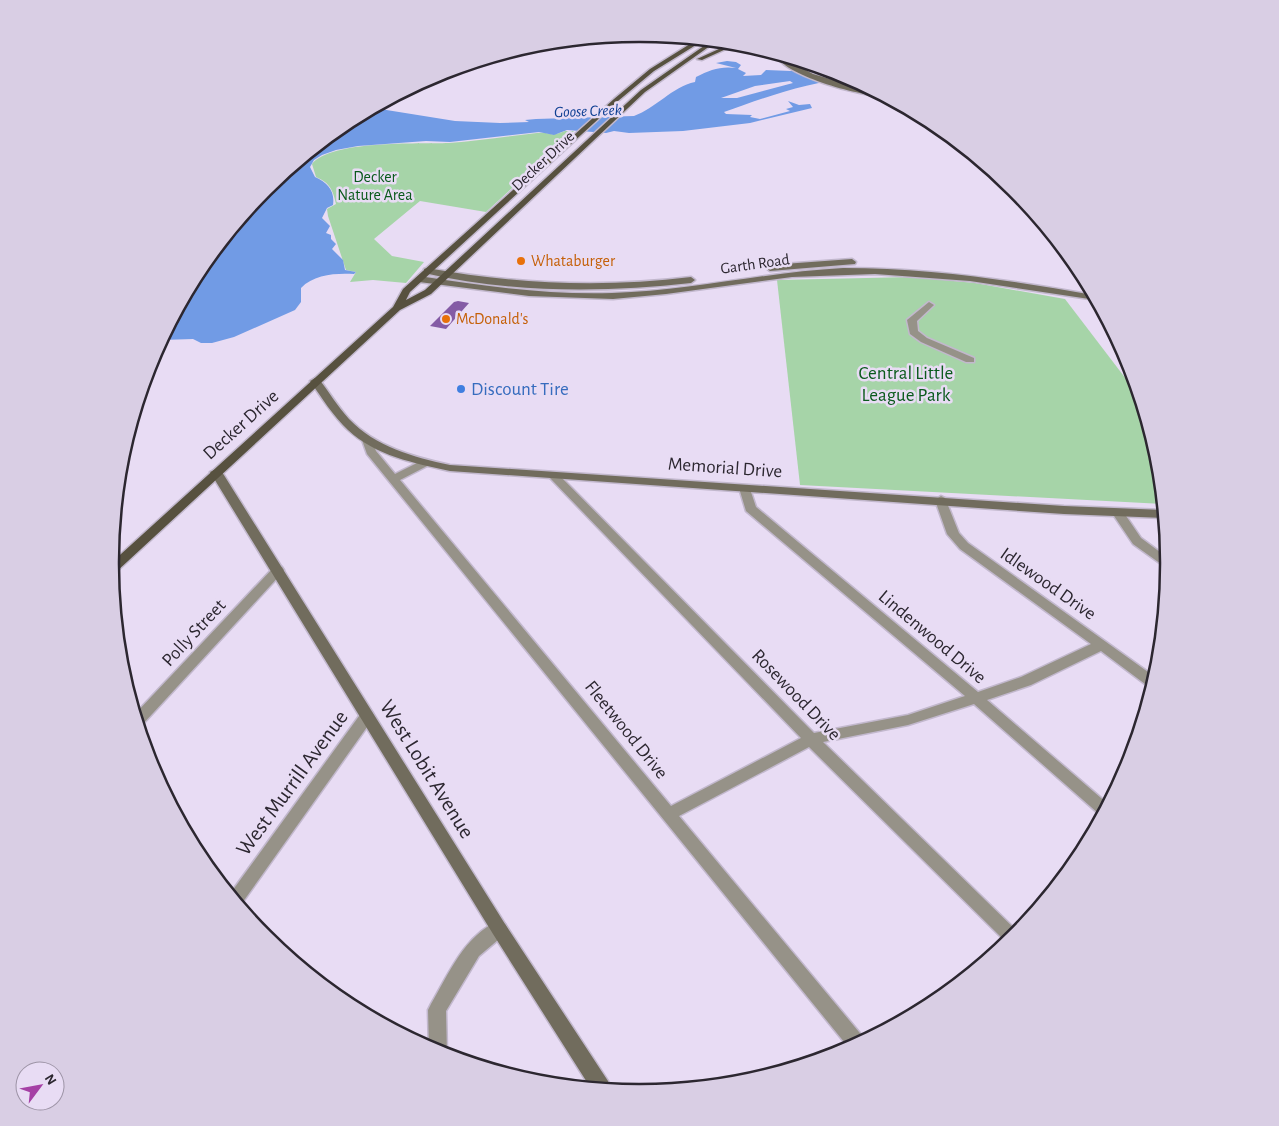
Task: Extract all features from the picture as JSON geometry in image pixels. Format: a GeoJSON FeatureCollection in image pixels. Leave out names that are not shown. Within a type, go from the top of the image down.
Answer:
{"type":"FeatureCollection","features":[{"type":"Feature","properties":{"kind":"main road","name":"Decker Drive"},"geometry":{"type":"LineString","coordinates":[[397,308],[406,291],[427,271],[605,111],[652,70],[692,46]]}},
{"type":"Feature","properties":{"kind":"main road","name":"Decker Drive"},"geometry":{"type":"LineString","coordinates":[[119,563],[315,381],[397,308],[428,292],[643,91],[706,47]]}},
{"type":"Feature","properties":{"kind":"main road"},"geometry":{"type":"LineString","coordinates":[[643,91],[693,62],[721,50]]}},
{"type":"Feature","properties":{"kind":"street"},"geometry":{"type":"LineString","coordinates":[[789,65],[839,85],[853,88]]}},
{"type":"Feature","properties":{"kind":"street","name":"Garth Road"},"geometry":{"type":"LineString","coordinates":[[427,271],[574,292],[796,265],[859,267],[987,276],[1081,288]]}},
{"type":"Feature","properties":{"kind":"street","name":"Garth Road"},"geometry":{"type":"LineString","coordinates":[[419,279],[490,290],[662,292],[769,276],[859,267]]}},
{"type":"Feature","properties":{"kind":"street"},"geometry":{"type":"LineString","coordinates":[[762,269],[769,276]]}},
{"type":"Feature","properties":{"kind":"street","name":"Garth Road"},"geometry":{"type":"LineString","coordinates":[[987,276],[1086,296]]}},
{"type":"Feature","properties":{"kind":"street"},"geometry":{"type":"LineString","coordinates":[[658,283],[662,292]]}},
{"type":"Feature","properties":{"kind":"street"},"geometry":{"type":"LineString","coordinates":[[929,305],[912,320],[913,332],[924,340],[970,360]]}},
{"type":"Feature","properties":{"kind":"street","name":"Memorial Drive"},"geometry":{"type":"LineString","coordinates":[[315,381],[344,418],[367,440],[397,454],[424,463],[450,468],[1118,513],[1158,514]]}},
{"type":"Feature","properties":{"kind":"street","name":"Fleetwood Drive"},"geometry":{"type":"LineString","coordinates":[[367,440],[372,452],[852,1038]]}},
{"type":"Feature","properties":{"kind":"street"},"geometry":{"type":"LineString","coordinates":[[394,479],[424,463]]}},
{"type":"Feature","properties":{"kind":"street","name":"West Lobit Avenue"},"geometry":{"type":"LineString","coordinates":[[216,472],[499,929],[597,1081]]}},
{"type":"Feature","properties":{"kind":"street","name":"Rosewood Drive"},"geometry":{"type":"LineString","coordinates":[[554,476],[811,739],[1007,932]]}},
{"type":"Feature","properties":{"kind":"street","name":"Lindenwood Drive"},"geometry":{"type":"LineString","coordinates":[[745,488],[750,508],[976,698],[1099,805]]}},
{"type":"Feature","properties":{"kind":"street","name":"Idlewood Drive"},"geometry":{"type":"LineString","coordinates":[[941,500],[953,534],[964,546],[1147,677]]}},
{"type":"Feature","properties":{"kind":"street"},"geometry":{"type":"LineString","coordinates":[[1118,513],[1137,541],[1160,558]]}},
{"type":"Feature","properties":{"kind":"street","name":"Polly Street"},"geometry":{"type":"LineString","coordinates":[[142,715],[278,570]]}},
{"type":"Feature","properties":{"kind":"street"},"geometry":{"type":"LineString","coordinates":[[669,814],[811,739],[908,720],[1026,682],[1102,645]]}},
{"type":"Feature","properties":{"kind":"street","name":"West Murrill Avenue"},"geometry":{"type":"LineString","coordinates":[[239,895],[367,716]]}},
{"type":"Feature","properties":{"kind":"street"},"geometry":{"type":"LineString","coordinates":[[439,1043],[437,1010],[473,950],[499,929]]}},
{"type":"Feature","properties":{"kind":"green space","name":"Decker Nature Area"},"geometry":{"type":"Polygon","coordinates":[[[574,131],[486,212],[420,201],[374,239],[392,256],[424,262],[406,283],[373,280],[350,282],[356,272],[346,270],[328,216],[327,209],[336,204],[334,195],[328,184],[316,177],[312,164],[322,156],[356,147],[449,143],[537,133],[556,134],[574,131]]]}},
{"type":"Feature","properties":{"kind":"green space","name":"Central Little League Park"},"geometry":{"type":"Polygon","coordinates":[[[911,277],[975,283],[1065,299],[1125,378],[1142,428],[1150,461],[1157,504],[800,485],[777,280],[911,277]]]}},
{"type":"Feature","properties":{"kind":"water"},"geometry":{"type":"Polygon","coordinates":[[[736,62],[741,65],[738,69],[746,73],[743,76],[761,75],[766,70],[791,71],[804,69],[836,81],[804,86],[724,112],[726,114],[752,115],[750,117],[760,119],[790,111],[786,109],[793,107],[788,101],[799,105],[810,104],[812,108],[750,123],[683,131],[629,133],[614,131],[606,133],[567,130],[554,135],[539,132],[450,142],[426,141],[358,146],[322,155],[314,160],[310,167],[315,177],[330,188],[333,196],[333,205],[327,208],[322,218],[330,226],[326,233],[331,235],[331,239],[336,244],[332,249],[343,260],[345,270],[356,272],[354,274],[326,275],[306,283],[301,288],[301,302],[295,310],[234,337],[212,343],[201,343],[193,339],[170,340],[207,274],[248,220],[271,195],[323,150],[350,130],[384,110],[455,121],[500,123],[529,122],[525,120],[536,119],[634,116],[650,108],[679,88],[695,82],[696,77],[720,68],[736,68],[716,63],[736,62]],[[790,81],[755,86],[721,98],[737,98],[793,83],[790,81]]]}},
{"type":"Feature","properties":{"kind":"building","name":"McDonald's"},"geometry":{"type":"Polygon","coordinates":[[[454,302],[469,303],[446,329],[430,326],[454,302]]]}},
{"type":"Feature","properties":{"kind":"place","name":"Whataburger"},"geometry":{"type":"Point","coordinates":[521,261]}},
{"type":"Feature","properties":{"kind":"place","name":"McDonald's"},"geometry":{"type":"Point","coordinates":[446,319]}},
{"type":"Feature","properties":{"kind":"place","name":"Discount Tire"},"geometry":{"type":"Point","coordinates":[461,389]}},
{"type":"Feature","properties":{"kind":"water label","name":"Goose Creek"},"geometry":{"type":"Point","coordinates":[588,111]}}]}
